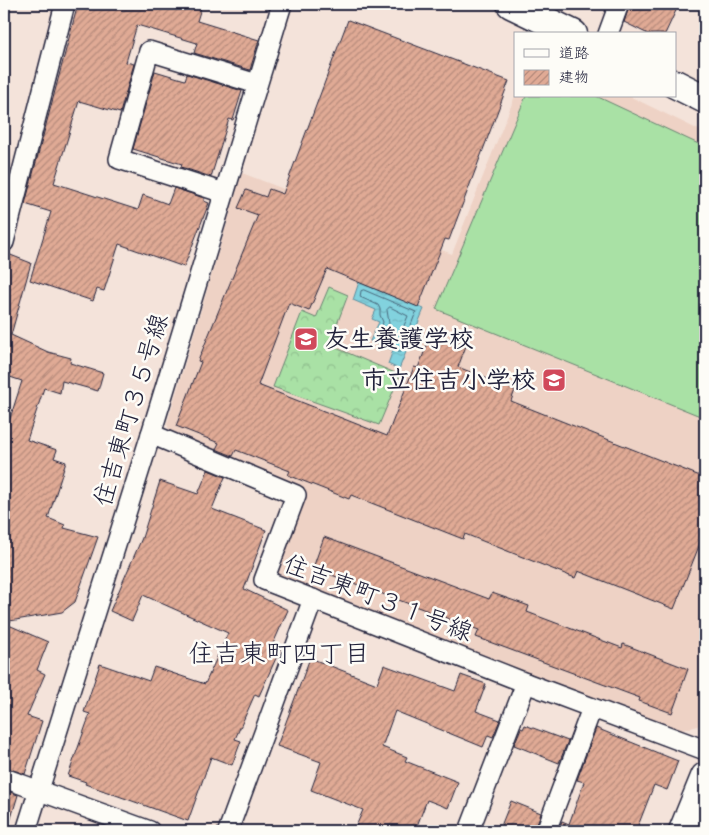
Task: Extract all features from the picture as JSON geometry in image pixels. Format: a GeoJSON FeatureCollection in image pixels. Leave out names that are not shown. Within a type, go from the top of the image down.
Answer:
{"type":"FeatureCollection","features":[{"type":"Feature","properties":{"kind":"street"},"geometry":{"type":"LineString","coordinates":[[4,241],[65,4]]}},
{"type":"Feature","properties":{"kind":"street","name":"住吉東町３５号線"},"geometry":{"type":"LineString","coordinates":[[26,831],[151,434],[282,4]]}},
{"type":"Feature","properties":{"kind":"street"},"geometry":{"type":"LineString","coordinates":[[511,4],[569,32]]}},
{"type":"Feature","properties":{"kind":"street"},"geometry":{"type":"LineString","coordinates":[[609,32],[619,4]]}},
{"type":"Feature","properties":{"kind":"street"},"geometry":{"type":"LineString","coordinates":[[224,193],[119,159],[149,50],[257,84]]}},
{"type":"Feature","properties":{"kind":"street"},"geometry":{"type":"LineString","coordinates":[[676,84],[705,99]]}},
{"type":"Feature","properties":{"kind":"street","name":"住吉東町３１号線"},"geometry":{"type":"LineString","coordinates":[[151,434],[296,494],[264,580],[526,683],[705,750]]}},
{"type":"Feature","properties":{"kind":"street"},"geometry":{"type":"LineString","coordinates":[[228,831],[313,599]]}},
{"type":"Feature","properties":{"kind":"street"},"geometry":{"type":"LineString","coordinates":[[469,831],[526,683]]}},
{"type":"Feature","properties":{"kind":"street"},"geometry":{"type":"LineString","coordinates":[[546,831],[592,708]]}},
{"type":"Feature","properties":{"kind":"street"},"geometry":{"type":"LineString","coordinates":[[683,831],[700,807],[705,777]]}},
{"type":"Feature","properties":{"kind":"street"},"geometry":{"type":"LineString","coordinates":[[4,778],[150,831]]}},
{"type":"Feature","properties":{"kind":"shaded area","name":"市立住吉小学校"},"geometry":{"type":"Polygon","coordinates":[[[514,98],[633,98],[705,133],[705,708],[698,726],[678,731],[281,579],[275,569],[307,494],[170,432],[167,424],[242,173],[452,254],[514,98]]]}},
{"type":"Feature","properties":{"kind":"green space"},"geometry":{"type":"Polygon","coordinates":[[[525,98],[600,98],[705,147],[705,418],[436,309],[525,98]]]}},
{"type":"Feature","properties":{"kind":"green space"},"geometry":{"type":"Polygon","coordinates":[[[329,287],[348,295],[329,345],[400,375],[379,425],[273,387],[302,312],[316,318],[329,287]]]}},
{"type":"Feature","properties":{"kind":"water"},"geometry":{"type":"Polygon","coordinates":[[[359,282],[424,309],[399,369],[388,364],[393,350],[370,341],[379,322],[372,319],[376,310],[353,300],[359,282]]]}},
{"type":"Feature","properties":{"kind":"building"},"geometry":{"type":"Polygon","coordinates":[[[78,4],[187,4],[201,8],[197,21],[259,40],[250,70],[194,53],[197,43],[137,25],[126,62],[134,64],[120,113],[79,101],[54,183],[138,210],[143,195],[168,204],[174,188],[204,198],[204,201],[209,203],[184,267],[119,244],[104,291],[97,289],[93,301],[30,280],[51,212],[25,204],[78,4]]]}},
{"type":"Feature","properties":{"kind":"building"},"geometry":{"type":"Polygon","coordinates":[[[630,4],[679,4],[666,32],[644,32],[624,22],[630,4]]]}},
{"type":"Feature","properties":{"kind":"building"},"geometry":{"type":"Polygon","coordinates":[[[348,20],[509,81],[449,240],[445,239],[418,307],[327,269],[309,311],[289,303],[258,385],[387,436],[414,367],[418,368],[432,332],[466,346],[458,367],[515,390],[511,401],[705,478],[705,531],[674,609],[578,571],[575,578],[465,534],[463,539],[351,495],[349,499],[288,475],[290,471],[236,450],[233,456],[216,449],[219,443],[176,426],[201,362],[198,361],[258,215],[238,208],[246,190],[266,197],[269,189],[283,194],[348,20]]]}},
{"type":"Feature","properties":{"kind":"building"},"geometry":{"type":"Polygon","coordinates":[[[155,71],[185,80],[187,74],[242,91],[233,120],[229,119],[211,177],[181,167],[182,164],[133,149],[155,71]]]}},
{"type":"Feature","properties":{"kind":"building"},"geometry":{"type":"Polygon","coordinates":[[[8,254],[31,263],[11,335],[48,352],[71,358],[70,363],[103,373],[98,391],[62,381],[60,393],[44,388],[27,440],[57,450],[54,458],[66,462],[48,518],[65,525],[64,528],[98,537],[75,602],[62,612],[4,622],[4,437],[22,381],[4,375],[4,267],[8,254]]]}},
{"type":"Feature","properties":{"kind":"building"},"geometry":{"type":"Polygon","coordinates":[[[208,470],[225,477],[212,509],[266,530],[244,589],[288,610],[273,644],[281,647],[259,696],[255,694],[235,739],[241,741],[232,765],[211,757],[188,821],[85,784],[86,782],[68,776],[90,714],[84,712],[100,664],[149,681],[154,667],[205,684],[228,633],[143,595],[132,621],[110,611],[142,538],[160,481],[198,494],[208,470]]]}},
{"type":"Feature","properties":{"kind":"building"},"geometry":{"type":"Polygon","coordinates":[[[324,537],[489,599],[492,593],[529,606],[527,612],[622,648],[623,644],[688,669],[672,713],[639,701],[640,698],[476,637],[479,630],[313,568],[324,537]]]}},
{"type":"Feature","properties":{"kind":"building"},"geometry":{"type":"Polygon","coordinates":[[[4,623],[48,642],[37,670],[45,674],[27,716],[42,721],[25,774],[4,767],[4,623]]]}},
{"type":"Feature","properties":{"kind":"building"},"geometry":{"type":"Polygon","coordinates":[[[310,658],[377,684],[384,665],[455,691],[461,675],[486,684],[476,711],[500,720],[493,737],[488,735],[483,747],[395,711],[382,747],[407,757],[405,761],[458,782],[448,808],[427,800],[415,831],[354,831],[363,810],[311,790],[321,762],[277,746],[310,658]]]}},
{"type":"Feature","properties":{"kind":"building"},"geometry":{"type":"Polygon","coordinates":[[[525,725],[568,741],[559,763],[514,745],[521,728],[523,729],[525,725]]]}},
{"type":"Feature","properties":{"kind":"building"},"geometry":{"type":"Polygon","coordinates":[[[596,728],[678,761],[667,790],[654,785],[636,831],[558,831],[562,821],[569,824],[584,782],[577,780],[596,728]]]}},
{"type":"Feature","properties":{"kind":"building"},"geometry":{"type":"Polygon","coordinates":[[[4,790],[18,795],[8,828],[4,827],[4,790]]]}},
{"type":"Feature","properties":{"kind":"building"},"geometry":{"type":"Polygon","coordinates":[[[511,801],[541,813],[535,830],[524,826],[522,831],[499,831],[511,801]]]}},
{"type":"Feature","properties":{"kind":"place","name":"友生養護学校"},"geometry":{"type":"Point","coordinates":[306,339]}},
{"type":"Feature","properties":{"kind":"place","name":"市立住吉小学校"},"geometry":{"type":"Point","coordinates":[554,380]}},
{"type":"Feature","properties":{"kind":"district","name":"住吉東町四丁目"},"geometry":{"type":"Point","coordinates":[279,653]}}]}
